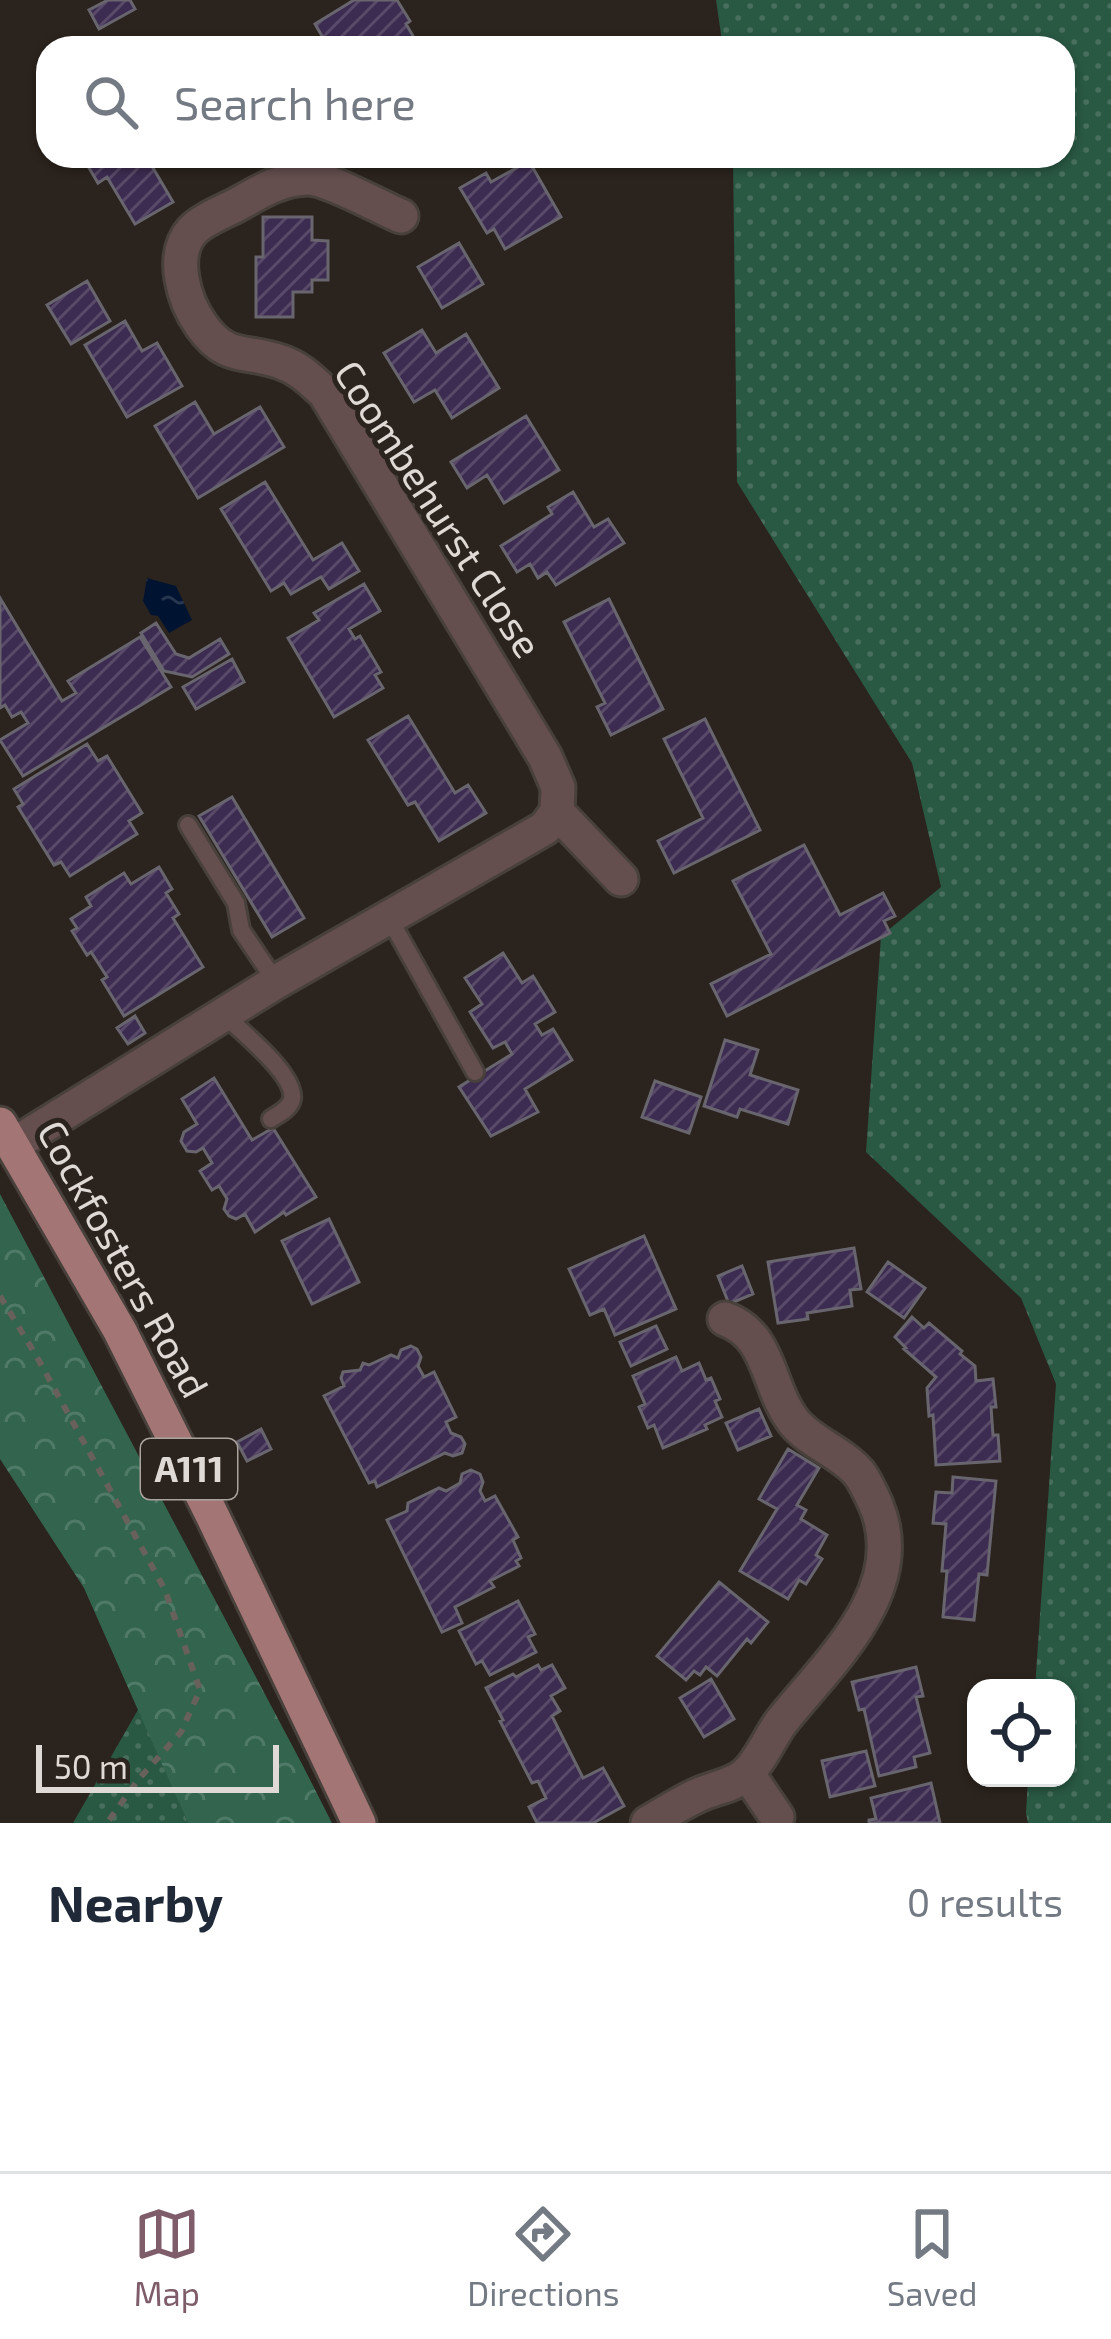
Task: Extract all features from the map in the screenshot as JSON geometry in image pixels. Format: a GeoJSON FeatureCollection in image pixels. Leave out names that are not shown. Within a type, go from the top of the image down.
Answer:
{"type":"FeatureCollection","features":[{"type":"Feature","properties":{"kind":"main road","name":"Cockfosters Road"},"geometry":{"type":"LineString","coordinates":[[6,1135],[120,1331],[359,1823]]}},
{"type":"Feature","properties":{"kind":"street","name":"Coombehurst Close"},"geometry":{"type":"LineString","coordinates":[[316,168],[260,191],[193,230],[183,247],[184,295],[218,345],[303,371],[325,394],[545,757],[558,787],[557,812]]}},
{"type":"Feature","properties":{"kind":"street","name":"Coombehurst Close"},"geometry":{"type":"LineString","coordinates":[[320,168],[400,217]]}},
{"type":"Feature","properties":{"kind":"street"},"geometry":{"type":"LineString","coordinates":[[6,1135],[224,1015],[545,828],[557,812],[621,879]]}},
{"type":"Feature","properties":{"kind":"street"},"geometry":{"type":"LineString","coordinates":[[648,1823],[747,1773],[774,1731],[865,1616],[882,1575],[884,1537],[877,1506],[859,1472],[802,1432],[783,1408],[751,1334],[725,1319]]}},
{"type":"Feature","properties":{"kind":"street"},"geometry":{"type":"LineString","coordinates":[[747,1773],[777,1817]]}},
{"type":"Feature","properties":{"kind":"lane"},"geometry":{"type":"LineString","coordinates":[[188,825],[236,902],[241,930],[276,982]]}},
{"type":"Feature","properties":{"kind":"lane"},"geometry":{"type":"LineString","coordinates":[[388,916],[475,1072]]}},
{"type":"Feature","properties":{"kind":"lane"},"geometry":{"type":"LineString","coordinates":[[224,1015],[289,1082],[292,1099],[271,1119]]}},
{"type":"Feature","properties":{"kind":"path"},"geometry":{"type":"LineString","coordinates":[[0,1296],[165,1590],[200,1690],[181,1732],[107,1823]]}},
{"type":"Feature","properties":{"kind":"green space"},"geometry":{"type":"Polygon","coordinates":[[[716,0],[1111,0],[1111,1823],[1028,1823],[1027,1787],[1075,1787],[1075,1679],[1036,1679],[1056,1384],[1021,1298],[866,1152],[881,936],[941,887],[912,763],[737,482],[733,168],[1075,168],[1075,36],[721,36],[716,0]]]}},
{"type":"Feature","properties":{"kind":"green space"},"geometry":{"type":"Polygon","coordinates":[[[0,1194],[332,1823],[188,1823],[84,1588],[0,1459],[0,1194]]]}},
{"type":"Feature","properties":{"kind":"green space"},"geometry":{"type":"Polygon","coordinates":[[[139,1708],[188,1823],[73,1823],[139,1708]]]}},
{"type":"Feature","properties":{"kind":"water"},"geometry":{"type":"Polygon","coordinates":[[[147,578],[176,586],[192,620],[169,633],[143,601],[147,578]]]}},
{"type":"Feature","properties":{"kind":"building"},"geometry":{"type":"Polygon","coordinates":[[[108,0],[130,0],[135,9],[99,29],[89,10],[108,0]]]}},
{"type":"Feature","properties":{"kind":"building"},"geometry":{"type":"Polygon","coordinates":[[[354,0],[397,0],[413,36],[322,36],[315,24],[354,0]]]}},
{"type":"Feature","properties":{"kind":"building"},"geometry":{"type":"Polygon","coordinates":[[[89,168],[153,168],[173,202],[135,224],[107,177],[98,183],[89,168]]]}},
{"type":"Feature","properties":{"kind":"building"},"geometry":{"type":"Polygon","coordinates":[[[516,168],[533,168],[561,217],[505,249],[494,229],[487,233],[460,188],[486,173],[491,182],[516,168]]]}},
{"type":"Feature","properties":{"kind":"building"},"geometry":{"type":"Polygon","coordinates":[[[263,217],[312,217],[312,240],[328,241],[328,280],[312,280],[312,292],[293,292],[293,317],[256,317],[256,257],[263,257],[263,217]]]}},
{"type":"Feature","properties":{"kind":"building"},"geometry":{"type":"Polygon","coordinates":[[[459,243],[483,284],[442,308],[418,267],[459,243]]]}},
{"type":"Feature","properties":{"kind":"building"},"geometry":{"type":"Polygon","coordinates":[[[87,281],[110,321],[71,344],[47,305],[87,281]]]}},
{"type":"Feature","properties":{"kind":"building"},"geometry":{"type":"Polygon","coordinates":[[[125,321],[142,351],[157,343],[182,386],[127,417],[85,345],[125,321]]]}},
{"type":"Feature","properties":{"kind":"building"},"geometry":{"type":"Polygon","coordinates":[[[422,330],[436,353],[466,334],[499,388],[452,418],[435,390],[414,402],[384,353],[422,330]]]}},
{"type":"Feature","properties":{"kind":"building"},"geometry":{"type":"Polygon","coordinates":[[[195,402],[214,434],[260,407],[284,447],[198,498],[155,426],[195,402]]]}},
{"type":"Feature","properties":{"kind":"building"},"geometry":{"type":"Polygon","coordinates":[[[526,416],[559,470],[504,503],[487,475],[467,488],[451,462],[526,416]]]}},
{"type":"Feature","properties":{"kind":"building"},"geometry":{"type":"Polygon","coordinates":[[[265,482],[313,560],[342,543],[359,571],[329,589],[321,577],[291,594],[284,583],[271,591],[221,509],[265,482]]]}},
{"type":"Feature","properties":{"kind":"building"},"geometry":{"type":"Polygon","coordinates":[[[573,492],[594,527],[608,519],[624,543],[556,585],[547,572],[538,578],[530,564],[517,572],[501,546],[552,514],[548,507],[573,492]]]}},
{"type":"Feature","properties":{"kind":"building"},"geometry":{"type":"Polygon","coordinates":[[[364,584],[380,611],[349,629],[355,639],[360,636],[381,672],[375,675],[383,688],[334,717],[288,638],[319,620],[314,613],[364,584]]]}},
{"type":"Feature","properties":{"kind":"building"},"geometry":{"type":"Polygon","coordinates":[[[0,598],[62,701],[76,693],[68,681],[140,637],[171,687],[23,776],[0,740],[28,723],[21,712],[12,717],[5,705],[0,708],[0,598]]]}},
{"type":"Feature","properties":{"kind":"building"},"geometry":{"type":"Polygon","coordinates":[[[609,599],[663,709],[611,735],[597,707],[605,703],[564,622],[609,599]]]}},
{"type":"Feature","properties":{"kind":"building"},"geometry":{"type":"Polygon","coordinates":[[[156,623],[176,654],[189,658],[220,639],[229,654],[192,677],[164,671],[141,633],[156,623]]]}},
{"type":"Feature","properties":{"kind":"building"},"geometry":{"type":"Polygon","coordinates":[[[232,659],[244,682],[196,709],[183,687],[232,659]]]}},
{"type":"Feature","properties":{"kind":"building"},"geometry":{"type":"Polygon","coordinates":[[[408,716],[455,793],[468,785],[486,813],[439,841],[415,802],[408,805],[368,740],[408,716]]]}},
{"type":"Feature","properties":{"kind":"building"},"geometry":{"type":"Polygon","coordinates":[[[705,719],[760,830],[674,873],[658,841],[703,818],[664,739],[705,719]]]}},
{"type":"Feature","properties":{"kind":"building"},"geometry":{"type":"Polygon","coordinates":[[[87,744],[98,761],[107,756],[142,813],[129,821],[137,834],[70,876],[61,862],[54,865],[18,807],[23,804],[14,789],[87,744]]]}},
{"type":"Feature","properties":{"kind":"building"},"geometry":{"type":"Polygon","coordinates":[[[232,797],[304,918],[272,937],[199,816],[232,797]]]}},
{"type":"Feature","properties":{"kind":"building"},"geometry":{"type":"Polygon","coordinates":[[[804,845],[840,915],[883,893],[895,916],[884,921],[890,933],[727,1016],[711,984],[771,954],[733,881],[804,845]]]}},
{"type":"Feature","properties":{"kind":"building"},"geometry":{"type":"Polygon","coordinates":[[[159,867],[172,889],[166,893],[179,914],[173,918],[203,967],[124,1016],[102,980],[107,977],[72,931],[77,928],[71,919],[91,906],[86,897],[124,873],[131,884],[159,867]]]}},
{"type":"Feature","properties":{"kind":"building"},"geometry":{"type":"Polygon","coordinates":[[[503,953],[522,983],[533,976],[555,1012],[535,1024],[542,1035],[553,1029],[572,1060],[525,1089],[538,1112],[491,1136],[459,1087],[512,1054],[505,1042],[493,1048],[470,1012],[482,1004],[465,978],[503,953]]]}},
{"type":"Feature","properties":{"kind":"building"},"geometry":{"type":"Polygon","coordinates":[[[135,1016],[145,1033],[128,1044],[117,1028],[135,1016]]]}},
{"type":"Feature","properties":{"kind":"building"},"geometry":{"type":"Polygon","coordinates":[[[725,1040],[758,1050],[750,1075],[798,1090],[788,1124],[740,1109],[737,1117],[704,1106],[725,1040]]]}},
{"type":"Feature","properties":{"kind":"building"},"geometry":{"type":"Polygon","coordinates":[[[214,1078],[252,1140],[273,1128],[316,1197],[255,1232],[245,1214],[236,1219],[229,1216],[219,1186],[212,1190],[200,1171],[212,1163],[203,1148],[187,1151],[181,1141],[184,1132],[197,1124],[182,1099],[214,1078]]]}},
{"type":"Feature","properties":{"kind":"building"},"geometry":{"type":"Polygon","coordinates":[[[655,1081],[701,1097],[689,1133],[642,1117],[655,1081]]]}},
{"type":"Feature","properties":{"kind":"building"},"geometry":{"type":"Polygon","coordinates":[[[329,1219],[359,1282],[312,1304],[282,1241],[329,1219]]]}},
{"type":"Feature","properties":{"kind":"building"},"geometry":{"type":"Polygon","coordinates":[[[644,1236],[676,1309],[615,1335],[604,1309],[590,1315],[569,1269],[644,1236]]]}},
{"type":"Feature","properties":{"kind":"building"},"geometry":{"type":"Polygon","coordinates":[[[854,1248],[861,1289],[850,1290],[852,1306],[778,1323],[768,1262],[854,1248]]]}},
{"type":"Feature","properties":{"kind":"building"},"geometry":{"type":"Polygon","coordinates":[[[888,1262],[925,1288],[904,1318],[867,1292],[888,1262]]]}},
{"type":"Feature","properties":{"kind":"building"},"geometry":{"type":"Polygon","coordinates":[[[742,1266],[753,1294],[729,1304],[718,1276],[742,1266]]]}},
{"type":"Feature","properties":{"kind":"building"},"geometry":{"type":"Polygon","coordinates":[[[912,1317],[924,1328],[929,1323],[962,1351],[975,1366],[976,1381],[993,1379],[993,1435],[998,1435],[1000,1461],[936,1465],[927,1388],[936,1377],[895,1337],[912,1317]]]}},
{"type":"Feature","properties":{"kind":"building"},"geometry":{"type":"Polygon","coordinates":[[[656,1326],[667,1349],[631,1366],[620,1342],[656,1326]]]}},
{"type":"Feature","properties":{"kind":"building"},"geometry":{"type":"Polygon","coordinates":[[[411,1346],[421,1357],[418,1366],[424,1377],[434,1372],[456,1417],[446,1422],[465,1444],[462,1453],[445,1453],[377,1487],[375,1481],[369,1483],[324,1396],[344,1386],[343,1372],[360,1370],[363,1363],[391,1355],[398,1358],[401,1350],[411,1346]]]}},
{"type":"Feature","properties":{"kind":"building"},"geometry":{"type":"Polygon","coordinates":[[[676,1357],[682,1371],[699,1363],[706,1380],[711,1378],[722,1417],[705,1425],[707,1429],[663,1448],[654,1425],[648,1428],[639,1407],[645,1404],[633,1376],[676,1357]]]}},
{"type":"Feature","properties":{"kind":"building"},"geometry":{"type":"Polygon","coordinates":[[[759,1409],[771,1436],[738,1450],[726,1423],[759,1409]]]}},
{"type":"Feature","properties":{"kind":"building"},"geometry":{"type":"Polygon","coordinates":[[[261,1429],[271,1449],[247,1461],[237,1442],[261,1429]]]}},
{"type":"Feature","properties":{"kind":"building"},"geometry":{"type":"Polygon","coordinates":[[[788,1449],[819,1468],[797,1505],[806,1510],[801,1519],[827,1535],[816,1555],[822,1559],[806,1584],[799,1580],[788,1599],[740,1571],[777,1509],[759,1499],[788,1449]]]}},
{"type":"Feature","properties":{"kind":"building"},"geometry":{"type":"Polygon","coordinates":[[[471,1470],[480,1474],[485,1501],[495,1496],[518,1537],[513,1540],[521,1558],[516,1561],[519,1566],[490,1581],[494,1587],[455,1607],[462,1623],[442,1632],[387,1520],[407,1511],[408,1503],[460,1483],[462,1474],[471,1470]]]}},
{"type":"Feature","properties":{"kind":"building"},"geometry":{"type":"Polygon","coordinates":[[[953,1477],[996,1481],[987,1575],[979,1574],[974,1620],[943,1617],[946,1524],[933,1523],[936,1492],[952,1493],[953,1477]]]}},
{"type":"Feature","properties":{"kind":"building"},"geometry":{"type":"Polygon","coordinates":[[[719,1582],[768,1622],[717,1676],[706,1667],[686,1680],[657,1656],[719,1582]]]}},
{"type":"Feature","properties":{"kind":"building"},"geometry":{"type":"Polygon","coordinates":[[[518,1601],[535,1634],[528,1637],[536,1652],[490,1675],[482,1661],[476,1664],[459,1631],[518,1601]]]}},
{"type":"Feature","properties":{"kind":"building"},"geometry":{"type":"Polygon","coordinates":[[[538,1665],[541,1670],[552,1665],[565,1688],[551,1696],[560,1711],[552,1716],[583,1778],[603,1768],[624,1806],[593,1823],[537,1823],[529,1807],[546,1798],[538,1781],[532,1783],[486,1688],[538,1665]]]}},
{"type":"Feature","properties":{"kind":"building"},"geometry":{"type":"Polygon","coordinates":[[[916,1667],[923,1696],[916,1697],[930,1753],[914,1757],[916,1767],[879,1776],[864,1709],[859,1710],[852,1682],[916,1667]]]}},
{"type":"Feature","properties":{"kind":"building"},"geometry":{"type":"Polygon","coordinates":[[[711,1679],[734,1719],[704,1737],[680,1698],[711,1679]]]}},
{"type":"Feature","properties":{"kind":"building"},"geometry":{"type":"Polygon","coordinates":[[[866,1751],[875,1786],[830,1797],[822,1761],[866,1751]]]}},
{"type":"Feature","properties":{"kind":"building"},"geometry":{"type":"Polygon","coordinates":[[[931,1783],[940,1823],[869,1823],[876,1819],[871,1798],[931,1783]]]}}]}
